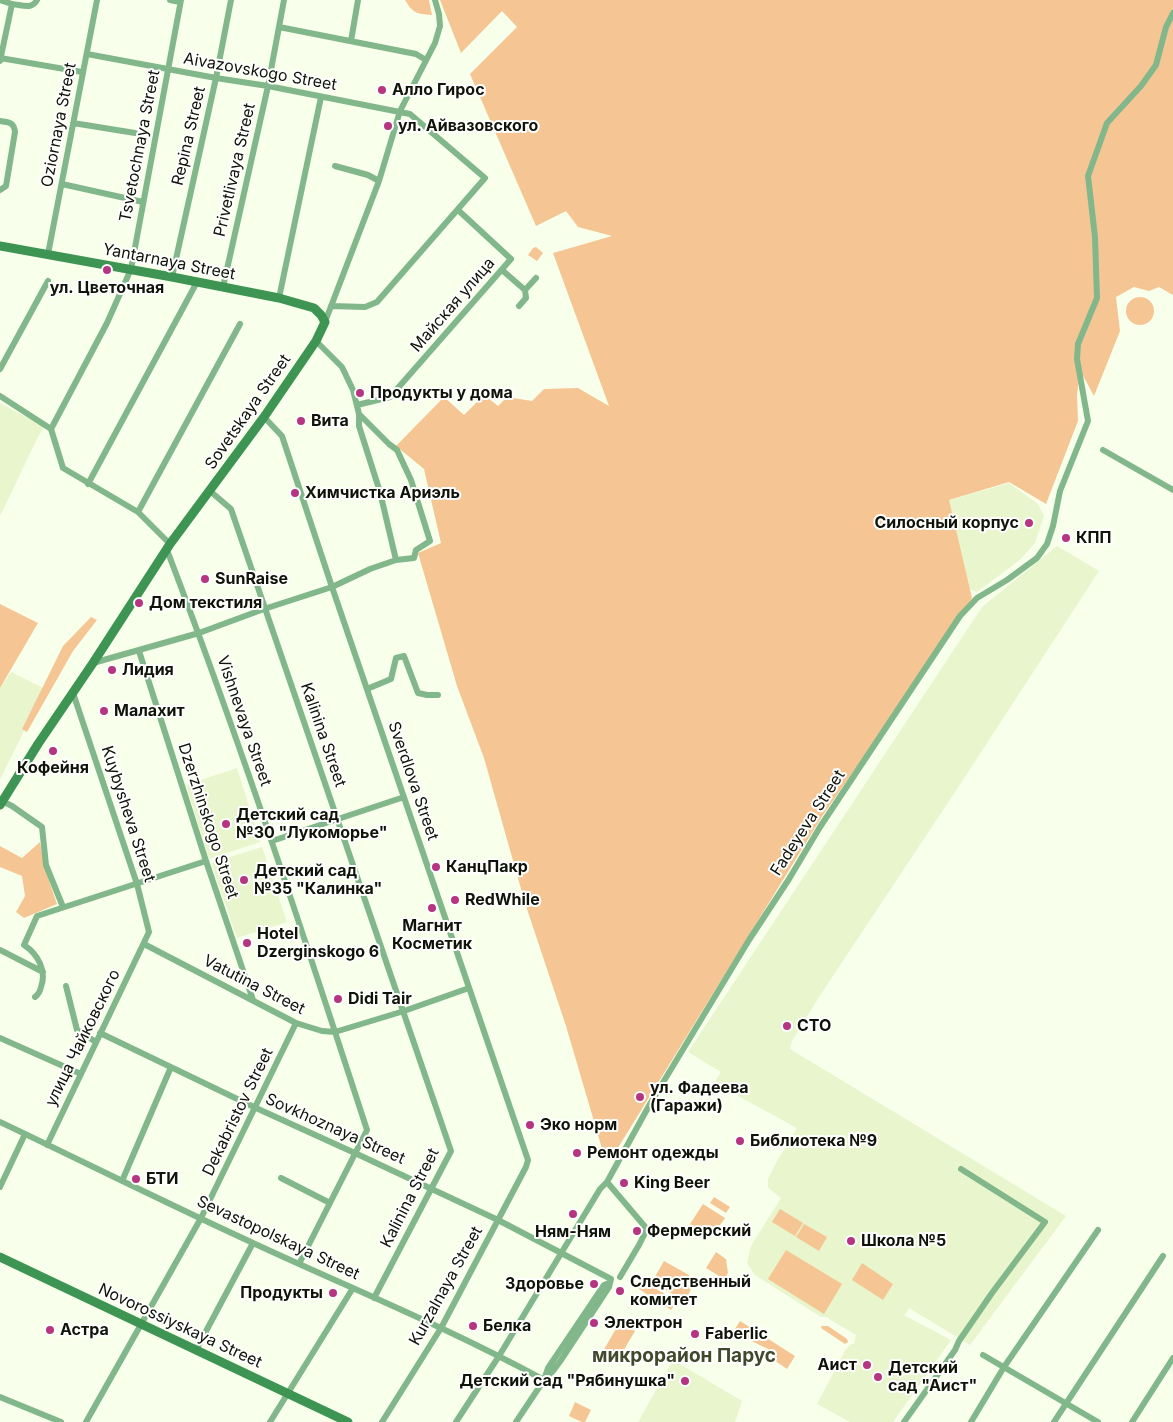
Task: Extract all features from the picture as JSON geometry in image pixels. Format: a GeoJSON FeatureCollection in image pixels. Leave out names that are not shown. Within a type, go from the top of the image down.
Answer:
{"type":"FeatureCollection","features":[{"type":"Feature","properties":{"kind":"street"},"geometry":{"type":"LineString","coordinates":[[0,0],[12,4],[30,6],[34,5],[37,0]]}},
{"type":"Feature","properties":{"kind":"street","name":"Oziornaya Street"},"geometry":{"type":"LineString","coordinates":[[48,254],[97,0]]}},
{"type":"Feature","properties":{"kind":"street"},"geometry":{"type":"LineString","coordinates":[[170,0],[181,1]]}},
{"type":"Feature","properties":{"kind":"street","name":"Repina Street"},"geometry":{"type":"LineString","coordinates":[[172,277],[216,78],[230,0]]}},
{"type":"Feature","properties":{"kind":"street","name":"Privetlivaya Street"},"geometry":{"type":"LineString","coordinates":[[223,287],[268,86],[284,0]]}},
{"type":"Feature","properties":{"kind":"street"},"geometry":{"type":"LineString","coordinates":[[351,41],[358,0]]}},
{"type":"Feature","properties":{"kind":"street","name":"Sovetskaya Street"},"geometry":{"type":"LineString","coordinates":[[1,803],[169,547],[264,417],[316,341],[379,181],[400,111],[435,44],[440,26],[435,0]]}},
{"type":"Feature","properties":{"kind":"street","name":"Tsvetochnaya Street"},"geometry":{"type":"LineString","coordinates":[[51,430],[107,323],[131,269],[181,1]]}},
{"type":"Feature","properties":{"kind":"street"},"geometry":{"type":"LineString","coordinates":[[12,4],[0,59],[82,72]]}},
{"type":"Feature","properties":{"kind":"street","name":"Fadeyeva Street"},"geometry":{"type":"LineString","coordinates":[[562,1253],[749,940],[820,827],[960,616],[978,598],[1037,558],[1047,544],[1053,526],[1060,491],[1088,421],[1077,359],[1078,344],[1097,298],[1096,237],[1088,176],[1107,123],[1141,86],[1156,65],[1166,27],[1173,13]]}},
{"type":"Feature","properties":{"kind":"street"},"geometry":{"type":"LineString","coordinates":[[279,28],[416,54],[426,60]]}},
{"type":"Feature","properties":{"kind":"street","name":"Aivazovskogo Street"},"geometry":{"type":"LineString","coordinates":[[87,54],[268,86],[410,114],[485,178],[458,210]]}},
{"type":"Feature","properties":{"kind":"street"},"geometry":{"type":"LineString","coordinates":[[278,298],[321,96]]}},
{"type":"Feature","properties":{"kind":"street"},"geometry":{"type":"LineString","coordinates":[[0,121],[10,122],[14,126],[15,132],[6,186],[0,190]]}},
{"type":"Feature","properties":{"kind":"street"},"geometry":{"type":"LineString","coordinates":[[73,123],[135,133]]}},
{"type":"Feature","properties":{"kind":"street"},"geometry":{"type":"LineString","coordinates":[[334,166],[368,175],[379,181]]}},
{"type":"Feature","properties":{"kind":"street"},"geometry":{"type":"LineString","coordinates":[[62,184],[143,202]]}},
{"type":"Feature","properties":{"kind":"street"},"geometry":{"type":"LineString","coordinates":[[331,306],[364,307],[376,302],[458,210]]}},
{"type":"Feature","properties":{"kind":"street","name":"Майская улица"},"geometry":{"type":"LineString","coordinates":[[357,405],[390,397],[511,259],[458,210]]}},
{"type":"Feature","properties":{"kind":"street","name":"Yantarnaya Street"},"geometry":{"type":"LineString","coordinates":[[0,246],[278,298],[314,308],[325,322]]}},
{"type":"Feature","properties":{"kind":"street"},"geometry":{"type":"LineString","coordinates":[[502,270],[526,290]]}},
{"type":"Feature","properties":{"kind":"street"},"geometry":{"type":"LineString","coordinates":[[519,306],[526,298],[526,290],[536,278]]}},
{"type":"Feature","properties":{"kind":"street"},"geometry":{"type":"LineString","coordinates":[[0,369],[48,281]]}},
{"type":"Feature","properties":{"kind":"street"},"geometry":{"type":"LineString","coordinates":[[88,484],[197,282]]}},
{"type":"Feature","properties":{"kind":"street"},"geometry":{"type":"LineString","coordinates":[[138,512],[240,324]]}},
{"type":"Feature","properties":{"kind":"street"},"geometry":{"type":"LineString","coordinates":[[316,341],[342,367],[353,390],[359,426],[380,492],[396,560]]}},
{"type":"Feature","properties":{"kind":"street"},"geometry":{"type":"LineString","coordinates":[[0,396],[51,430],[63,468],[138,512],[169,547]]}},
{"type":"Feature","properties":{"kind":"street"},"geometry":{"type":"LineString","coordinates":[[93,663],[199,633],[264,609],[332,588],[396,560],[414,558],[416,550],[430,541],[411,480],[397,450],[358,414]]}},
{"type":"Feature","properties":{"kind":"street","name":"Sverdlova Street"},"geometry":{"type":"LineString","coordinates":[[264,417],[282,436],[332,588],[528,1160]]}},
{"type":"Feature","properties":{"kind":"street"},"geometry":{"type":"LineString","coordinates":[[1103,450],[1173,490]]}},
{"type":"Feature","properties":{"kind":"street","name":"Kalinina Street"},"geometry":{"type":"LineString","coordinates":[[210,491],[231,509],[451,1151],[374,1298]]}},
{"type":"Feature","properties":{"kind":"street","name":"Vishnevaya Street"},"geometry":{"type":"LineString","coordinates":[[169,547],[272,841],[367,1130],[299,1264]]}},
{"type":"Feature","properties":{"kind":"street","name":"Dzerzhinskogo Street"},"geometry":{"type":"LineString","coordinates":[[139,651],[206,862],[253,1000]]}},
{"type":"Feature","properties":{"kind":"street"},"geometry":{"type":"LineString","coordinates":[[367,689],[390,679],[396,658],[404,656],[418,693],[438,695]]}},
{"type":"Feature","properties":{"kind":"street","name":"Kuybysheva Street"},"geometry":{"type":"LineString","coordinates":[[73,693],[137,884],[149,932],[144,944]]}},
{"type":"Feature","properties":{"kind":"street"},"geometry":{"type":"LineString","coordinates":[[272,841],[404,797]]}},
{"type":"Feature","properties":{"kind":"street"},"geometry":{"type":"LineString","coordinates":[[1,803],[12,806],[42,827],[46,865],[63,907]]}},
{"type":"Feature","properties":{"kind":"street"},"geometry":{"type":"LineString","coordinates":[[35,997],[39,994],[44,981],[43,972],[36,956],[24,945],[37,916],[206,862]]}},
{"type":"Feature","properties":{"kind":"street","name":"Vatutina Street"},"geometry":{"type":"LineString","coordinates":[[144,944],[296,1023],[322,1031],[335,1032],[470,988]]}},
{"type":"Feature","properties":{"kind":"street","name":"улица Чайковского"},"geometry":{"type":"LineString","coordinates":[[47,1145],[144,944]]}},
{"type":"Feature","properties":{"kind":"street"},"geometry":{"type":"LineString","coordinates":[[0,950],[43,972]]}},
{"type":"Feature","properties":{"kind":"street"},"geometry":{"type":"LineString","coordinates":[[66,986],[77,1030],[96,1042]]}},
{"type":"Feature","properties":{"kind":"street","name":"Dekabristov Street"},"geometry":{"type":"LineString","coordinates":[[86,1422],[201,1218],[296,1023]]}},
{"type":"Feature","properties":{"kind":"street","name":"Sovkhoznaya Street"},"geometry":{"type":"LineString","coordinates":[[100,1034],[432,1188],[562,1253],[610,1281],[604,1285],[553,1360],[544,1380]]}},
{"type":"Feature","properties":{"kind":"street"},"geometry":{"type":"LineString","coordinates":[[0,1038],[81,1074]]}},
{"type":"Feature","properties":{"kind":"street"},"geometry":{"type":"LineString","coordinates":[[122,1181],[171,1067]]}},
{"type":"Feature","properties":{"kind":"street","name":"Sevastopolskaya Street"},"geometry":{"type":"LineString","coordinates":[[0,1122],[253,1243],[441,1328],[544,1380]]}},
{"type":"Feature","properties":{"kind":"street"},"geometry":{"type":"LineString","coordinates":[[0,1187],[25,1134]]}},
{"type":"Feature","properties":{"kind":"street","name":"Kurzalnaya Street"},"geometry":{"type":"LineString","coordinates":[[382,1422],[441,1328],[528,1160]]}},
{"type":"Feature","properties":{"kind":"street"},"geometry":{"type":"LineString","coordinates":[[904,1422],[955,1350],[992,1292],[1045,1222],[961,1169]]}},
{"type":"Feature","properties":{"kind":"street"},"geometry":{"type":"LineString","coordinates":[[281,1178],[330,1203]]}},
{"type":"Feature","properties":{"kind":"street"},"geometry":{"type":"LineString","coordinates":[[606,1182],[647,1229],[640,1245],[620,1277]]}},
{"type":"Feature","properties":{"kind":"street"},"geometry":{"type":"LineString","coordinates":[[971,1422],[1004,1367],[1098,1230]]}},
{"type":"Feature","properties":{"kind":"street"},"geometry":{"type":"LineString","coordinates":[[196,1350],[253,1243]]}},
{"type":"Feature","properties":{"kind":"street"},"geometry":{"type":"LineString","coordinates":[[456,1422],[562,1253]]}},
{"type":"Feature","properties":{"kind":"street"},"geometry":{"type":"LineString","coordinates":[[1054,1422],[1163,1256]]}},
{"type":"Feature","properties":{"kind":"street","name":"Novorossiyskaya Street"},"geometry":{"type":"LineString","coordinates":[[0,1257],[348,1422]]}},
{"type":"Feature","properties":{"kind":"street"},"geometry":{"type":"LineString","coordinates":[[270,1422],[353,1288]]}},
{"type":"Feature","properties":{"kind":"street"},"geometry":{"type":"LineString","coordinates":[[983,1355],[1098,1422]]}},
{"type":"Feature","properties":{"kind":"street"},"geometry":{"type":"LineString","coordinates":[[1132,1422],[1173,1358]]}},
{"type":"Feature","properties":{"kind":"street"},"geometry":{"type":"LineString","coordinates":[[516,1422],[544,1380]]}},
{"type":"Feature","properties":{"kind":"street"},"geometry":{"type":"LineString","coordinates":[[0,1398],[61,1422]]}},
{"type":"Feature","properties":{"kind":"shaded area"},"geometry":{"type":"Polygon","coordinates":[[[405,0],[429,0],[432,15],[416,12],[410,8],[405,0]]]}},
{"type":"Feature","properties":{"kind":"shaded area"},"geometry":{"type":"Polygon","coordinates":[[[440,0],[1173,0],[1173,295],[1159,287],[1149,291],[1134,287],[1116,297],[1120,331],[1094,396],[1080,370],[1077,395],[1078,421],[1046,504],[1009,482],[949,500],[972,598],[823,815],[616,1151],[603,1152],[566,1026],[525,903],[484,758],[457,686],[418,553],[441,543],[424,469],[396,446],[444,397],[464,415],[484,395],[498,406],[507,397],[532,401],[544,389],[578,388],[609,406],[553,253],[612,236],[578,227],[566,211],[536,226],[470,74],[517,27],[502,11],[461,53],[440,0]]]}},
{"type":"Feature","properties":{"kind":"shaded area"},"geometry":{"type":"Polygon","coordinates":[[[536,247],[543,253],[537,261],[528,255],[536,247]]]}},
{"type":"Feature","properties":{"kind":"shaded area"},"geometry":{"type":"Polygon","coordinates":[[[1140,297],[1150,301],[1154,311],[1150,321],[1140,325],[1130,321],[1126,311],[1130,301],[1140,297]]]}},
{"type":"Feature","properties":{"kind":"shaded area"},"geometry":{"type":"Polygon","coordinates":[[[0,403],[44,427],[0,516],[0,403]]]}},
{"type":"Feature","properties":{"kind":"shaded area"},"geometry":{"type":"Polygon","coordinates":[[[1009,483],[1038,504],[1044,516],[1035,543],[1021,559],[977,592],[967,588],[947,501],[1009,483]]]}},
{"type":"Feature","properties":{"kind":"shaded area"},"geometry":{"type":"Polygon","coordinates":[[[1057,546],[1099,571],[819,997],[792,1041],[790,1049],[1066,1216],[970,1345],[909,1308],[905,1315],[898,1312],[951,1340],[893,1422],[850,1422],[817,1404],[846,1349],[851,1344],[854,1344],[856,1335],[826,1317],[821,1317],[755,1275],[747,1263],[751,1246],[781,1198],[768,1188],[768,1179],[797,1128],[714,1083],[721,1072],[688,1052],[982,607],[1057,546]]]}},
{"type":"Feature","properties":{"kind":"shaded area"},"geometry":{"type":"Polygon","coordinates":[[[0,604],[38,623],[0,688],[0,604]]]}},
{"type":"Feature","properties":{"kind":"shaded area"},"geometry":{"type":"Polygon","coordinates":[[[91,617],[97,620],[73,651],[27,732],[22,729],[63,646],[91,617]]]}},
{"type":"Feature","properties":{"kind":"shaded area"},"geometry":{"type":"Polygon","coordinates":[[[11,672],[45,689],[0,779],[0,688],[11,672]]]}},
{"type":"Feature","properties":{"kind":"shaded area"},"geometry":{"type":"Polygon","coordinates":[[[237,768],[260,842],[209,859],[186,785],[237,768]]]}},
{"type":"Feature","properties":{"kind":"shaded area"},"geometry":{"type":"Polygon","coordinates":[[[40,842],[45,869],[57,904],[24,918],[16,912],[25,896],[22,876],[0,867],[0,846],[22,858],[40,842]]]}},
{"type":"Feature","properties":{"kind":"shaded area"},"geometry":{"type":"Polygon","coordinates":[[[262,847],[287,922],[237,938],[211,863],[262,847]]]}},
{"type":"Feature","properties":{"kind":"shaded area"},"geometry":{"type":"Polygon","coordinates":[[[714,1197],[730,1207],[726,1213],[710,1203],[714,1197]]]}},
{"type":"Feature","properties":{"kind":"shaded area"},"geometry":{"type":"Polygon","coordinates":[[[703,1204],[725,1218],[711,1238],[690,1224],[703,1204]]]}},
{"type":"Feature","properties":{"kind":"shaded area"},"geometry":{"type":"Polygon","coordinates":[[[780,1209],[803,1223],[795,1236],[772,1222],[780,1209]]]}},
{"type":"Feature","properties":{"kind":"shaded area"},"geometry":{"type":"Polygon","coordinates":[[[804,1224],[827,1237],[819,1251],[796,1237],[804,1224]]]}},
{"type":"Feature","properties":{"kind":"shaded area"},"geometry":{"type":"Polygon","coordinates":[[[786,1250],[842,1284],[824,1314],[768,1279],[786,1250]]]}},
{"type":"Feature","properties":{"kind":"shaded area"},"geometry":{"type":"Polygon","coordinates":[[[716,1252],[726,1259],[728,1273],[724,1279],[706,1268],[716,1252]]]}},
{"type":"Feature","properties":{"kind":"shaded area"},"geometry":{"type":"Polygon","coordinates":[[[664,1261],[691,1278],[691,1288],[685,1301],[652,1282],[664,1261]]]}},
{"type":"Feature","properties":{"kind":"shaded area"},"geometry":{"type":"Polygon","coordinates":[[[862,1263],[893,1284],[883,1300],[852,1280],[862,1263]]]}},
{"type":"Feature","properties":{"kind":"shaded area"},"geometry":{"type":"Polygon","coordinates":[[[644,1282],[677,1301],[671,1310],[639,1289],[644,1282]]]}},
{"type":"Feature","properties":{"kind":"shaded area"},"geometry":{"type":"Polygon","coordinates":[[[740,1321],[795,1356],[787,1369],[771,1358],[768,1349],[733,1332],[740,1321]]]}},
{"type":"Feature","properties":{"kind":"shaded area"},"geometry":{"type":"Polygon","coordinates":[[[620,1322],[635,1331],[618,1360],[603,1351],[620,1322]]]}},
{"type":"Feature","properties":{"kind":"shaded area"},"geometry":{"type":"Polygon","coordinates":[[[822,1326],[828,1326],[847,1339],[848,1342],[845,1344],[821,1328],[822,1326]]]}},
{"type":"Feature","properties":{"kind":"shaded area","name":"Детский сад \"Рябинушка\""},"geometry":{"type":"Polygon","coordinates":[[[673,1360],[742,1401],[735,1422],[638,1422],[673,1360]]]}},
{"type":"Feature","properties":{"kind":"shaded area"},"geometry":{"type":"Polygon","coordinates":[[[575,1402],[591,1410],[585,1422],[569,1416],[575,1402]]]}},
{"type":"Feature","properties":{"kind":"place","name":"Алло Гирос"},"geometry":{"type":"Point","coordinates":[382,90]}},
{"type":"Feature","properties":{"kind":"place","name":"ул. Айвазовского"},"geometry":{"type":"Point","coordinates":[388,126]}},
{"type":"Feature","properties":{"kind":"place","name":"ул. Цветочная"},"geometry":{"type":"Point","coordinates":[107,270]}},
{"type":"Feature","properties":{"kind":"place","name":"Продукты у дома"},"geometry":{"type":"Point","coordinates":[360,393]}},
{"type":"Feature","properties":{"kind":"place","name":"Вита"},"geometry":{"type":"Point","coordinates":[301,421]}},
{"type":"Feature","properties":{"kind":"place","name":"Химчистка Ариэль"},"geometry":{"type":"Point","coordinates":[295,493]}},
{"type":"Feature","properties":{"kind":"place","name":"Силосный корпус"},"geometry":{"type":"Point","coordinates":[1029,523]}},
{"type":"Feature","properties":{"kind":"place","name":"КПП"},"geometry":{"type":"Point","coordinates":[1066,538]}},
{"type":"Feature","properties":{"kind":"place","name":"SunRaise"},"geometry":{"type":"Point","coordinates":[205,579]}},
{"type":"Feature","properties":{"kind":"place","name":"Дом текстиля"},"geometry":{"type":"Point","coordinates":[139,603]}},
{"type":"Feature","properties":{"kind":"place","name":"Лидия"},"geometry":{"type":"Point","coordinates":[112,670]}},
{"type":"Feature","properties":{"kind":"place","name":"Малахит"},"geometry":{"type":"Point","coordinates":[104,711]}},
{"type":"Feature","properties":{"kind":"place","name":"Кофейня"},"geometry":{"type":"Point","coordinates":[53,751]}},
{"type":"Feature","properties":{"kind":"place","name":"Детский сад №30 \"Лукоморье\""},"geometry":{"type":"Point","coordinates":[226,824]}},
{"type":"Feature","properties":{"kind":"place","name":"КанцПакр"},"geometry":{"type":"Point","coordinates":[436,867]}},
{"type":"Feature","properties":{"kind":"place","name":"Детский сад №35 \"Калинка\""},"geometry":{"type":"Point","coordinates":[244,880]}},
{"type":"Feature","properties":{"kind":"place","name":"RedWhile"},"geometry":{"type":"Point","coordinates":[455,900]}},
{"type":"Feature","properties":{"kind":"place","name":"Магнит Косметик"},"geometry":{"type":"Point","coordinates":[432,908]}},
{"type":"Feature","properties":{"kind":"place","name":"Hotel Dzerginskogo 6"},"geometry":{"type":"Point","coordinates":[247,943]}},
{"type":"Feature","properties":{"kind":"place","name":"Didi Tair"},"geometry":{"type":"Point","coordinates":[338,999]}},
{"type":"Feature","properties":{"kind":"place","name":"СТО"},"geometry":{"type":"Point","coordinates":[787,1026]}},
{"type":"Feature","properties":{"kind":"place","name":"ул. Фадеева (Гаражи)"},"geometry":{"type":"Point","coordinates":[640,1097]}},
{"type":"Feature","properties":{"kind":"place","name":"Эко норм"},"geometry":{"type":"Point","coordinates":[530,1125]}},
{"type":"Feature","properties":{"kind":"place","name":"Библиотека №9"},"geometry":{"type":"Point","coordinates":[740,1141]}},
{"type":"Feature","properties":{"kind":"place","name":"Ремонт одежды"},"geometry":{"type":"Point","coordinates":[577,1153]}},
{"type":"Feature","properties":{"kind":"place","name":"БТИ"},"geometry":{"type":"Point","coordinates":[136,1179]}},
{"type":"Feature","properties":{"kind":"place","name":"King Beer"},"geometry":{"type":"Point","coordinates":[624,1183]}},
{"type":"Feature","properties":{"kind":"place","name":"Ням-Ням"},"geometry":{"type":"Point","coordinates":[573,1214]}},
{"type":"Feature","properties":{"kind":"place","name":"Фермерский"},"geometry":{"type":"Point","coordinates":[637,1231]}},
{"type":"Feature","properties":{"kind":"place","name":"Школа №5"},"geometry":{"type":"Point","coordinates":[851,1241]}},
{"type":"Feature","properties":{"kind":"place","name":"Здоровье"},"geometry":{"type":"Point","coordinates":[594,1284]}},
{"type":"Feature","properties":{"kind":"place","name":"Следственный комитет"},"geometry":{"type":"Point","coordinates":[620,1291]}},
{"type":"Feature","properties":{"kind":"place","name":"Продукты"},"geometry":{"type":"Point","coordinates":[333,1293]}},
{"type":"Feature","properties":{"kind":"place","name":"Электрон"},"geometry":{"type":"Point","coordinates":[594,1323]}},
{"type":"Feature","properties":{"kind":"place","name":"Белка"},"geometry":{"type":"Point","coordinates":[473,1326]}},
{"type":"Feature","properties":{"kind":"place","name":"Астра"},"geometry":{"type":"Point","coordinates":[50,1330]}},
{"type":"Feature","properties":{"kind":"place","name":"Faberlic"},"geometry":{"type":"Point","coordinates":[695,1334]}},
{"type":"Feature","properties":{"kind":"place","name":"Аист"},"geometry":{"type":"Point","coordinates":[867,1365]}},
{"type":"Feature","properties":{"kind":"place","name":"Детский сад \"Аист\""},"geometry":{"type":"Point","coordinates":[878,1377]}},
{"type":"Feature","properties":{"kind":"place","name":"Детский сад \"Рябинушка\""},"geometry":{"type":"Point","coordinates":[685,1381]}},
{"type":"Feature","properties":{"kind":"district","name":"микрорайон Парус"},"geometry":{"type":"Point","coordinates":[684,1356]}}]}
